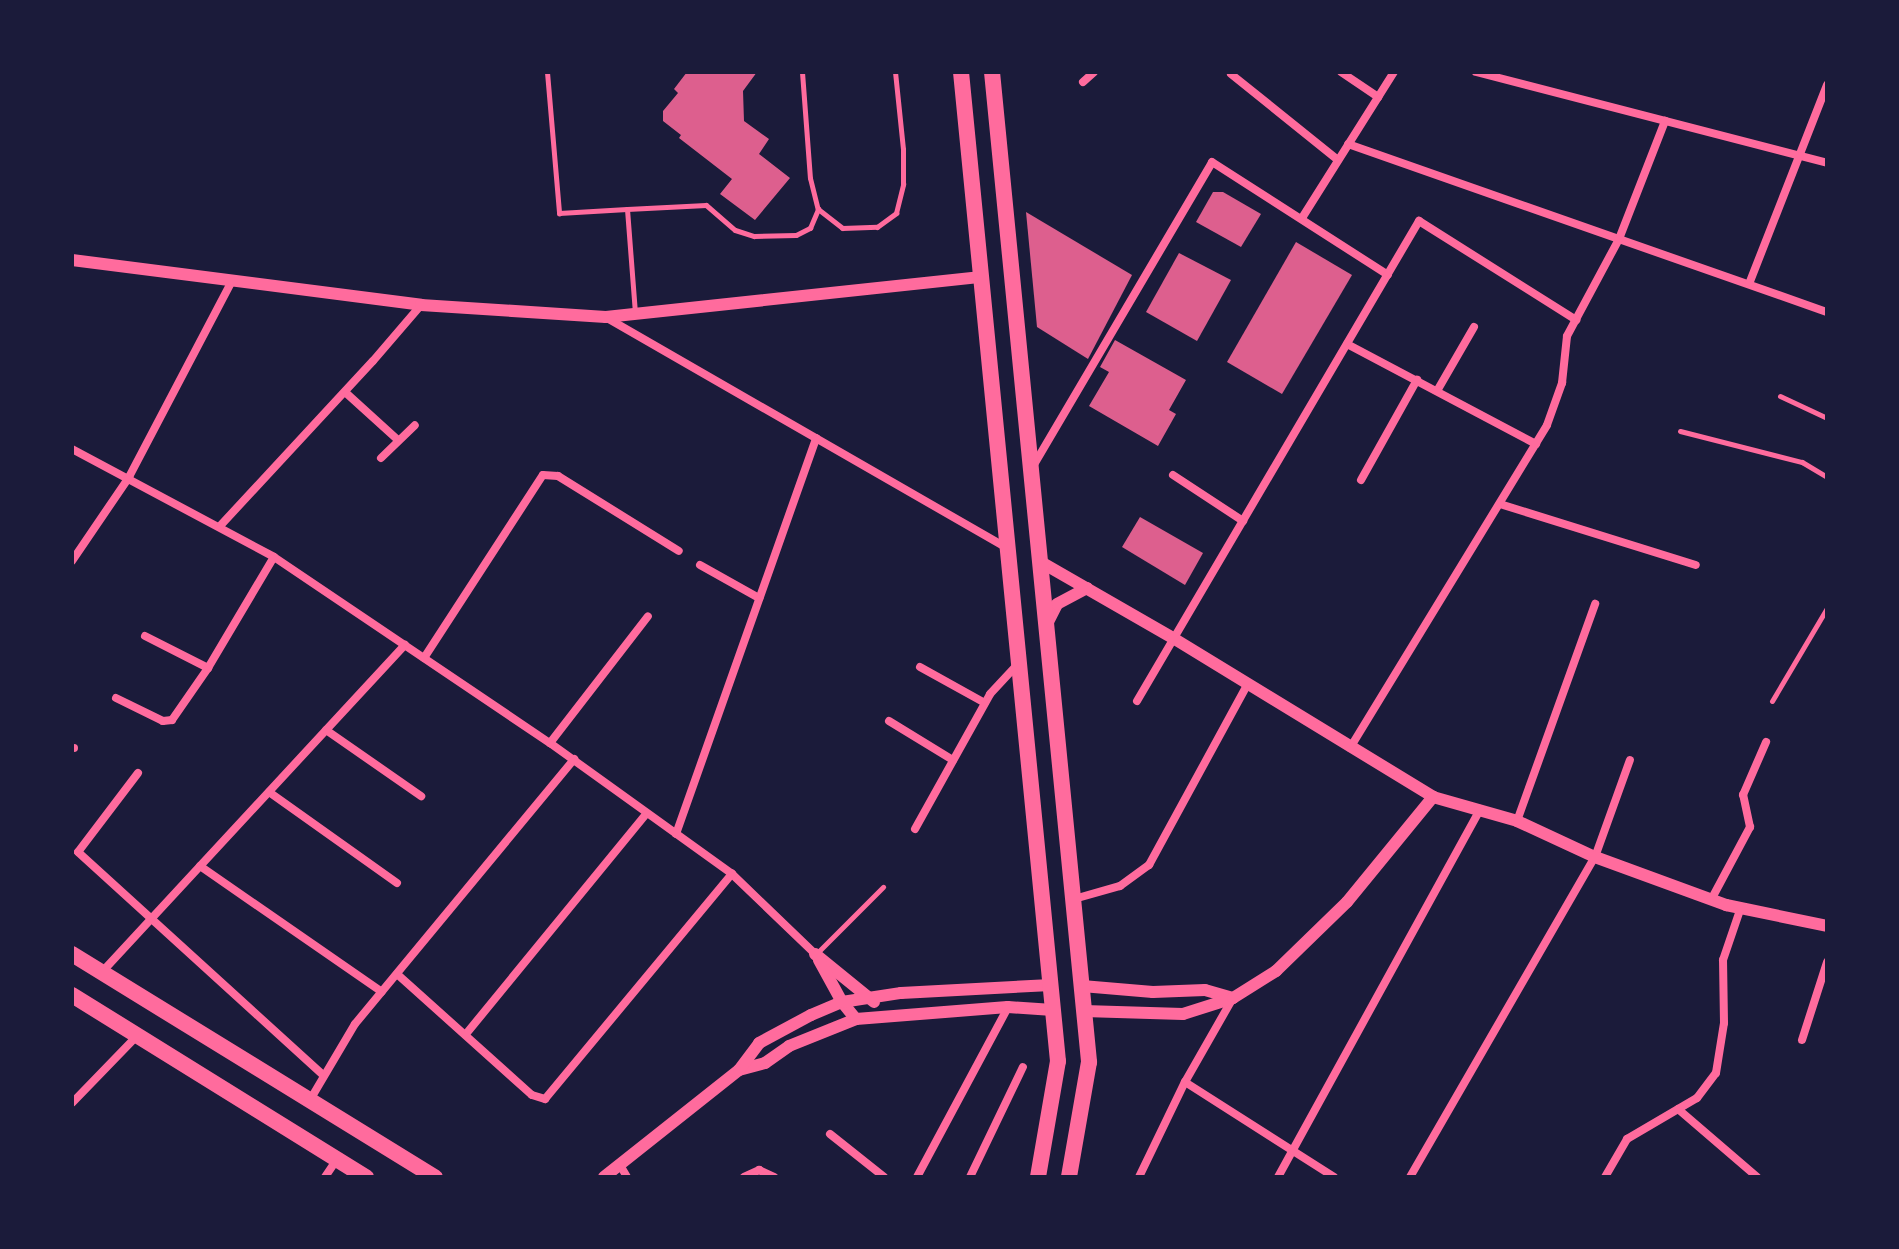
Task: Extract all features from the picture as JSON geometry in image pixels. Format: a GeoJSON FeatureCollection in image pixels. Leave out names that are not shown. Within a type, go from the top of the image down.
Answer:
{"type":"FeatureCollection","features":[{"type":"Feature","properties":{"kind":"main road"},"geometry":{"type":"LineString","coordinates":[[961,72],[1058,1061],[1038,1177]]}},
{"type":"Feature","properties":{"kind":"main road"},"geometry":{"type":"LineString","coordinates":[[992,72],[1089,1062],[1069,1177]]}},
{"type":"Feature","properties":{"kind":"main road"},"geometry":{"type":"LineString","coordinates":[[1006,547],[1039,561]]}},
{"type":"Feature","properties":{"kind":"main road"},"geometry":{"type":"LineString","coordinates":[[72,954],[435,1177]]}},
{"type":"Feature","properties":{"kind":"main road"},"geometry":{"type":"LineString","coordinates":[[1051,985],[1082,986]]}},
{"type":"Feature","properties":{"kind":"main road"},"geometry":{"type":"LineString","coordinates":[[73,998],[366,1177]]}},
{"type":"Feature","properties":{"kind":"main road"},"geometry":{"type":"LineString","coordinates":[[1053,1010],[1084,1011]]}},
{"type":"Feature","properties":{"kind":"street"},"geometry":{"type":"LineString","coordinates":[[1083,82],[1094,72]]}},
{"type":"Feature","properties":{"kind":"street"},"geometry":{"type":"LineString","coordinates":[[1341,72],[1378,97]]}},
{"type":"Feature","properties":{"kind":"street"},"geometry":{"type":"LineString","coordinates":[[1302,218],[1394,72]]}},
{"type":"Feature","properties":{"kind":"street"},"geometry":{"type":"LineString","coordinates":[[1476,72],[1827,163]]}},
{"type":"Feature","properties":{"kind":"street"},"geometry":{"type":"LineString","coordinates":[[1231,74],[1338,160]]}},
{"type":"Feature","properties":{"kind":"street"},"geometry":{"type":"LineString","coordinates":[[1749,284],[1827,85]]}},
{"type":"Feature","properties":{"kind":"street"},"geometry":{"type":"LineString","coordinates":[[1350,748],[1547,425],[1562,383],[1567,336],[1619,239],[1665,121]]}},
{"type":"Feature","properties":{"kind":"street"},"geometry":{"type":"LineString","coordinates":[[1348,144],[1827,312]]}},
{"type":"Feature","properties":{"kind":"street"},"geometry":{"type":"LineString","coordinates":[[1030,472],[1212,162],[1388,275]]}},
{"type":"Feature","properties":{"kind":"street"},"geometry":{"type":"LineString","coordinates":[[1137,701],[1419,221],[1576,320]]}},
{"type":"Feature","properties":{"kind":"street"},"geometry":{"type":"LineString","coordinates":[[72,260],[421,305],[606,317],[979,277]]}},
{"type":"Feature","properties":{"kind":"street"},"geometry":{"type":"LineString","coordinates":[[72,561],[129,477],[232,281]]}},
{"type":"Feature","properties":{"kind":"street"},"geometry":{"type":"LineString","coordinates":[[220,526],[421,305]]}},
{"type":"Feature","properties":{"kind":"street"},"geometry":{"type":"LineString","coordinates":[[606,317],[1006,547]]}},
{"type":"Feature","properties":{"kind":"street"},"geometry":{"type":"LineString","coordinates":[[1437,391],[1474,327]]}},
{"type":"Feature","properties":{"kind":"street"},"geometry":{"type":"LineString","coordinates":[[1347,344],[1536,444]]}},
{"type":"Feature","properties":{"kind":"street"},"geometry":{"type":"LineString","coordinates":[[1361,480],[1417,380]]}},
{"type":"Feature","properties":{"kind":"street"},"geometry":{"type":"LineString","coordinates":[[345,392],[398,440]]}},
{"type":"Feature","properties":{"kind":"street"},"geometry":{"type":"LineString","coordinates":[[381,458],[415,425]]}},
{"type":"Feature","properties":{"kind":"street"},"geometry":{"type":"LineString","coordinates":[[676,834],[816,438]]}},
{"type":"Feature","properties":{"kind":"street"},"geometry":{"type":"LineString","coordinates":[[72,449],[274,557],[574,759],[732,874],[815,954],[873,998],[881,1016]]}},
{"type":"Feature","properties":{"kind":"street"},"geometry":{"type":"LineString","coordinates":[[424,658],[543,475],[558,476],[679,551]]}},
{"type":"Feature","properties":{"kind":"street"},"geometry":{"type":"LineString","coordinates":[[1173,475],[1243,521]]}},
{"type":"Feature","properties":{"kind":"street"},"geometry":{"type":"LineString","coordinates":[[1500,504],[1696,565]]}},
{"type":"Feature","properties":{"kind":"street"},"geometry":{"type":"LineString","coordinates":[[116,698],[168,722],[208,668],[274,557]]}},
{"type":"Feature","properties":{"kind":"street"},"geometry":{"type":"LineString","coordinates":[[1039,561],[1173,638],[1433,797],[1517,821],[1595,857],[1711,900],[1827,926]]}},
{"type":"Feature","properties":{"kind":"street"},"geometry":{"type":"LineString","coordinates":[[700,565],[759,598]]}},
{"type":"Feature","properties":{"kind":"street"},"geometry":{"type":"LineString","coordinates":[[1046,626],[1057,604],[1070,594],[1087,588]]}},
{"type":"Feature","properties":{"kind":"street"},"geometry":{"type":"LineString","coordinates":[[1517,821],[1595,604]]}},
{"type":"Feature","properties":{"kind":"street"},"geometry":{"type":"LineString","coordinates":[[550,743],[648,616]]}},
{"type":"Feature","properties":{"kind":"street"},"geometry":{"type":"LineString","coordinates":[[145,636],[208,668]]}},
{"type":"Feature","properties":{"kind":"street"},"geometry":{"type":"LineString","coordinates":[[102,972],[405,645]]}},
{"type":"Feature","properties":{"kind":"street"},"geometry":{"type":"LineString","coordinates":[[915,829],[985,703],[1018,663]]}},
{"type":"Feature","properties":{"kind":"street"},"geometry":{"type":"LineString","coordinates":[[920,667],[985,703]]}},
{"type":"Feature","properties":{"kind":"street"},"geometry":{"type":"LineString","coordinates":[[1073,899],[1120,886],[1149,865],[1247,685]]}},
{"type":"Feature","properties":{"kind":"street"},"geometry":{"type":"LineString","coordinates":[[889,721],[953,760]]}},
{"type":"Feature","properties":{"kind":"street"},"geometry":{"type":"LineString","coordinates":[[326,730],[421,796]]}},
{"type":"Feature","properties":{"kind":"street"},"geometry":{"type":"LineString","coordinates":[[1711,900],[1750,827],[1743,795],[1766,742]]}},
{"type":"Feature","properties":{"kind":"street"},"geometry":{"type":"LineString","coordinates":[[310,1101],[355,1024],[574,759]]}},
{"type":"Feature","properties":{"kind":"street"},"geometry":{"type":"LineString","coordinates":[[1410,1177],[1595,857],[1630,760]]}},
{"type":"Feature","properties":{"kind":"street"},"geometry":{"type":"LineString","coordinates":[[138,773],[75,850],[323,1075]]}},
{"type":"Feature","properties":{"kind":"street"},"geometry":{"type":"LineString","coordinates":[[269,792],[397,883]]}},
{"type":"Feature","properties":{"kind":"street"},"geometry":{"type":"LineString","coordinates":[[1084,1011],[1183,1014],[1233,998],[1276,971],[1347,902],[1433,797]]}},
{"type":"Feature","properties":{"kind":"street"},"geometry":{"type":"LineString","coordinates":[[1278,1177],[1480,809]]}},
{"type":"Feature","properties":{"kind":"street"},"geometry":{"type":"LineString","coordinates":[[466,1034],[646,814]]}},
{"type":"Feature","properties":{"kind":"street"},"geometry":{"type":"LineString","coordinates":[[200,866],[382,992]]}},
{"type":"Feature","properties":{"kind":"street"},"geometry":{"type":"LineString","coordinates":[[397,974],[532,1095],[545,1099],[732,874]]}},
{"type":"Feature","properties":{"kind":"street"},"geometry":{"type":"LineString","coordinates":[[1605,1177],[1627,1139],[1697,1098],[1716,1073],[1724,1023],[1723,960],[1741,907]]}},
{"type":"Feature","properties":{"kind":"street"},"geometry":{"type":"LineString","coordinates":[[815,954],[842,1002],[856,1019]]}},
{"type":"Feature","properties":{"kind":"street"},"geometry":{"type":"LineString","coordinates":[[1802,1040],[1827,962]]}},
{"type":"Feature","properties":{"kind":"street"},"geometry":{"type":"LineString","coordinates":[[604,1177],[739,1070],[759,1043],[782,1028],[842,1002],[940,989],[1051,985]]}},
{"type":"Feature","properties":{"kind":"street"},"geometry":{"type":"LineString","coordinates":[[1082,986],[1153,992],[1205,990],[1233,998]]}},
{"type":"Feature","properties":{"kind":"street"},"geometry":{"type":"LineString","coordinates":[[1139,1177],[1185,1082],[1233,998]]}},
{"type":"Feature","properties":{"kind":"street"},"geometry":{"type":"LineString","coordinates":[[739,1070],[765,1063],[789,1046],[856,1019],[1008,1007],[1053,1010]]}},
{"type":"Feature","properties":{"kind":"street"},"geometry":{"type":"LineString","coordinates":[[917,1177],[1008,1007]]}},
{"type":"Feature","properties":{"kind":"street"},"geometry":{"type":"LineString","coordinates":[[72,1103],[138,1035]]}},
{"type":"Feature","properties":{"kind":"street"},"geometry":{"type":"LineString","coordinates":[[970,1177],[1023,1067]]}},
{"type":"Feature","properties":{"kind":"street"},"geometry":{"type":"LineString","coordinates":[[1185,1082],[1334,1177]]}},
{"type":"Feature","properties":{"kind":"street"},"geometry":{"type":"LineString","coordinates":[[1678,1109],[1757,1177]]}},
{"type":"Feature","properties":{"kind":"street"},"geometry":{"type":"LineString","coordinates":[[830,1134],[884,1177]]}},
{"type":"Feature","properties":{"kind":"street"},"geometry":{"type":"LineString","coordinates":[[325,1177],[337,1159]]}},
{"type":"Feature","properties":{"kind":"street"},"geometry":{"type":"LineString","coordinates":[[620,1165],[627,1177]]}},
{"type":"Feature","properties":{"kind":"street"},"geometry":{"type":"LineString","coordinates":[[744,1177],[759,1170],[774,1177]]}},
{"type":"Feature","properties":{"kind":"lane"},"geometry":{"type":"LineString","coordinates":[[547,72],[559,213],[706,205],[735,230],[754,236],[796,235],[810,228],[818,209]]}},
{"type":"Feature","properties":{"kind":"lane"},"geometry":{"type":"LineString","coordinates":[[802,72],[810,178],[818,209],[842,228],[877,227],[896,213],[903,184],[903,149],[895,72]]}},
{"type":"Feature","properties":{"kind":"lane"},"geometry":{"type":"LineString","coordinates":[[627,209],[635,314]]}},
{"type":"Feature","properties":{"kind":"lane"},"geometry":{"type":"LineString","coordinates":[[1780,396],[1827,418]]}},
{"type":"Feature","properties":{"kind":"lane"},"geometry":{"type":"LineString","coordinates":[[1680,431],[1802,462],[1827,477]]}},
{"type":"Feature","properties":{"kind":"lane"},"geometry":{"type":"LineString","coordinates":[[1772,701],[1827,608]]}},
{"type":"Feature","properties":{"kind":"lane"},"geometry":{"type":"LineString","coordinates":[[815,954],[883,887]]}},
{"type":"Feature","properties":{"kind":"building"},"geometry":{"type":"Polygon","coordinates":[[[687,72],[757,72],[743,91],[744,121],[769,139],[759,154],[790,178],[755,220],[720,194],[732,179],[679,138],[681,135],[663,121],[663,111],[678,93],[674,89],[687,72]]]}},
{"type":"Feature","properties":{"kind":"building"},"geometry":{"type":"Polygon","coordinates":[[[1213,192],[1223,192],[1261,214],[1241,247],[1196,222],[1213,192]]]}},
{"type":"Feature","properties":{"kind":"building"},"geometry":{"type":"Polygon","coordinates":[[[1026,212],[1132,275],[1088,359],[1037,327],[1026,212]]]}},
{"type":"Feature","properties":{"kind":"building"},"geometry":{"type":"Polygon","coordinates":[[[1296,242],[1352,275],[1282,394],[1227,362],[1296,242]]]}},
{"type":"Feature","properties":{"kind":"building"},"geometry":{"type":"Polygon","coordinates":[[[1179,253],[1231,280],[1197,341],[1146,312],[1179,253]]]}},
{"type":"Feature","properties":{"kind":"building"},"geometry":{"type":"Polygon","coordinates":[[[1115,340],[1186,380],[1169,410],[1176,414],[1158,446],[1089,406],[1109,372],[1100,367],[1115,340]]]}},
{"type":"Feature","properties":{"kind":"building"},"geometry":{"type":"Polygon","coordinates":[[[1140,517],[1203,553],[1185,585],[1122,547],[1140,517]]]}}]}
